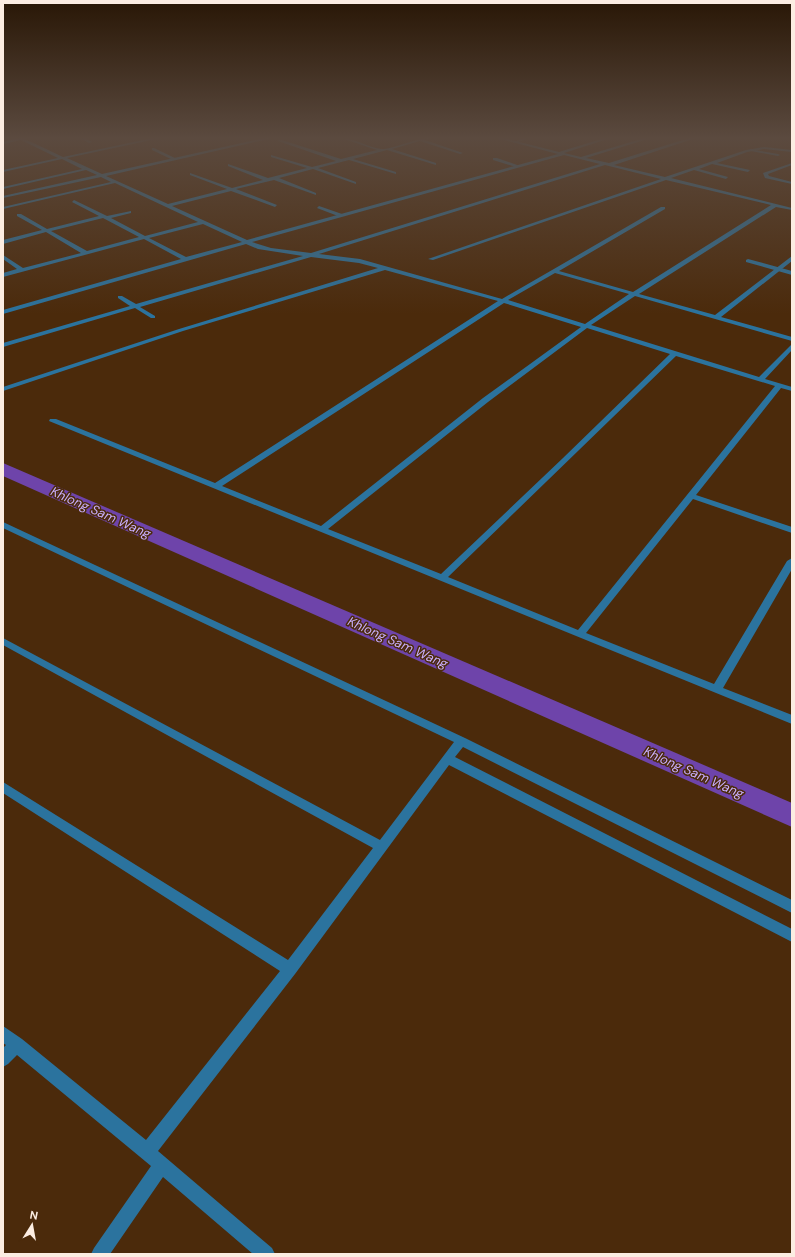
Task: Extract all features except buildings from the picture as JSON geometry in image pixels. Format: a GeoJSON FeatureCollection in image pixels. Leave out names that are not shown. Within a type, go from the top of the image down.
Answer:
{"type":"FeatureCollection","features":[{"type":"Feature","properties":{"kind":"street"},"geometry":{"type":"LineString","coordinates":[[3,208],[52,197]]}},
{"type":"Feature","properties":{"kind":"street"},"geometry":{"type":"LineString","coordinates":[[147,197],[258,247],[282,252],[341,258],[384,268],[503,301],[792,389]]}},
{"type":"Feature","properties":{"kind":"street"},"geometry":{"type":"LineString","coordinates":[[167,206],[203,197]]}},
{"type":"Feature","properties":{"kind":"street"},"geometry":{"type":"LineString","coordinates":[[251,197],[275,206]]}},
{"type":"Feature","properties":{"kind":"street"},"geometry":{"type":"LineString","coordinates":[[3,312],[407,197]]}},
{"type":"Feature","properties":{"kind":"street"},"geometry":{"type":"LineString","coordinates":[[3,345],[311,255],[500,197]]}},
{"type":"Feature","properties":{"kind":"street"},"geometry":{"type":"LineString","coordinates":[[431,259],[615,197]]}},
{"type":"Feature","properties":{"kind":"street"},"geometry":{"type":"LineString","coordinates":[[740,197],[792,209]]}},
{"type":"Feature","properties":{"kind":"street"},"geometry":{"type":"LineString","coordinates":[[74,201],[146,237],[187,260]]}},
{"type":"Feature","properties":{"kind":"street"},"geometry":{"type":"LineString","coordinates":[[321,530],[492,394],[586,326],[632,294],[775,205]]}},
{"type":"Feature","properties":{"kind":"street"},"geometry":{"type":"LineString","coordinates":[[319,207],[340,215]]}},
{"type":"Feature","properties":{"kind":"street"},"geometry":{"type":"LineString","coordinates":[[215,487],[503,301],[663,208]]}},
{"type":"Feature","properties":{"kind":"street"},"geometry":{"type":"LineString","coordinates":[[3,242],[129,212]]}},
{"type":"Feature","properties":{"kind":"street"},"geometry":{"type":"LineString","coordinates":[[19,215],[86,253]]}},
{"type":"Feature","properties":{"kind":"street"},"geometry":{"type":"LineString","coordinates":[[3,275],[203,222]]}},
{"type":"Feature","properties":{"kind":"street"},"geometry":{"type":"LineString","coordinates":[[3,257],[22,270]]}},
{"type":"Feature","properties":{"kind":"street"},"geometry":{"type":"LineString","coordinates":[[715,318],[792,258]]}},
{"type":"Feature","properties":{"kind":"street"},"geometry":{"type":"LineString","coordinates":[[748,262],[792,273]]}},
{"type":"Feature","properties":{"kind":"street"},"geometry":{"type":"LineString","coordinates":[[3,389],[181,330],[384,268]]}},
{"type":"Feature","properties":{"kind":"street"},"geometry":{"type":"LineString","coordinates":[[553,271],[792,339]]}},
{"type":"Feature","properties":{"kind":"street"},"geometry":{"type":"LineString","coordinates":[[120,297],[153,317]]}},
{"type":"Feature","properties":{"kind":"street"},"geometry":{"type":"LineString","coordinates":[[761,379],[792,346]]}},
{"type":"Feature","properties":{"kind":"street"},"geometry":{"type":"LineString","coordinates":[[442,578],[566,460],[675,353]]}},
{"type":"Feature","properties":{"kind":"street"},"geometry":{"type":"LineString","coordinates":[[580,634],[691,496],[726,455],[780,385]]}},
{"type":"Feature","properties":{"kind":"street"},"geometry":{"type":"LineString","coordinates":[[53,421],[717,688],[792,720]]}},
{"type":"Feature","properties":{"kind":"street"},"geometry":{"type":"LineString","coordinates":[[691,496],[792,530]]}},
{"type":"Feature","properties":{"kind":"street"},"geometry":{"type":"LineString","coordinates":[[3,525],[461,740],[792,908]]}},
{"type":"Feature","properties":{"kind":"street"},"geometry":{"type":"LineString","coordinates":[[717,688],[792,561]]}},
{"type":"Feature","properties":{"kind":"street"},"geometry":{"type":"LineString","coordinates":[[3,640],[382,847]]}},
{"type":"Feature","properties":{"kind":"street"},"geometry":{"type":"LineString","coordinates":[[147,1152],[290,969],[461,740]]}},
{"type":"Feature","properties":{"kind":"street"},"geometry":{"type":"LineString","coordinates":[[448,759],[792,936]]}},
{"type":"Feature","properties":{"kind":"street"},"geometry":{"type":"LineString","coordinates":[[3,787],[290,969]]}},
{"type":"Feature","properties":{"kind":"street"},"geometry":{"type":"LineString","coordinates":[[3,1033],[147,1152],[266,1254]]}},
{"type":"Feature","properties":{"kind":"street"},"geometry":{"type":"LineString","coordinates":[[3,1059],[17,1044]]}},
{"type":"Feature","properties":{"kind":"street"},"geometry":{"type":"LineString","coordinates":[[100,1254],[161,1165]]}},
{"type":"Feature","properties":{"kind":"waterway","name":"Khlong Sam Wang"},"geometry":{"type":"LineString","coordinates":[[3,469],[792,815]]}}]}
